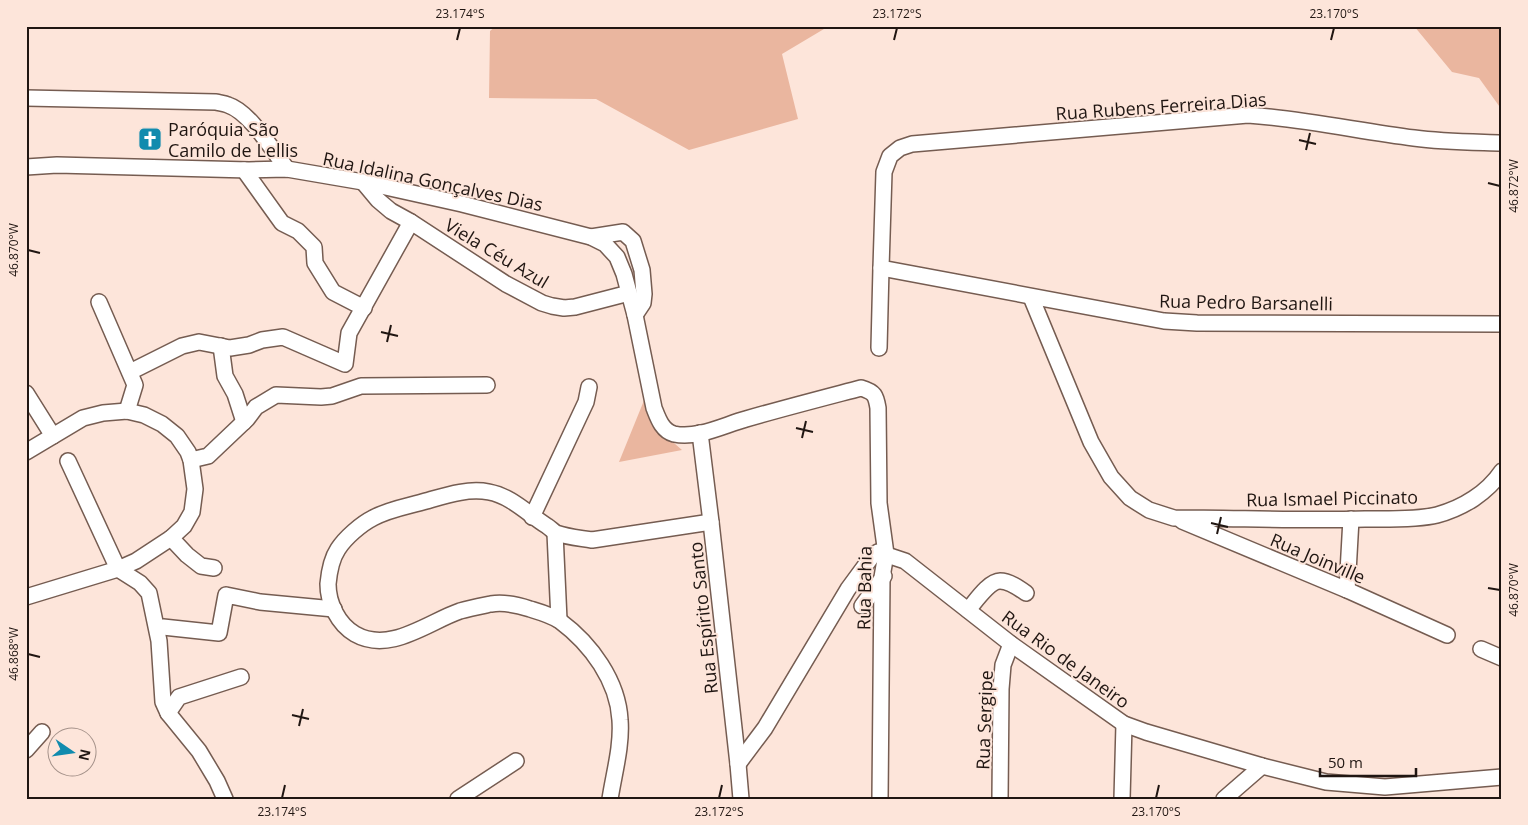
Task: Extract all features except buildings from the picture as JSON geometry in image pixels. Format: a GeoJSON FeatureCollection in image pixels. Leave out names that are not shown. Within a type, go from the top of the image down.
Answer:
{"type":"FeatureCollection","features":[{"type":"Feature","properties":{"kind":"street"},"geometry":{"type":"LineString","coordinates":[[26,98],[216,102],[230,105],[255,125],[287,169]]}},
{"type":"Feature","properties":{"kind":"street","name":"Rua Rubens Ferreira Dias"},"geometry":{"type":"LineString","coordinates":[[881,268],[884,172],[890,156],[900,148],[912,144],[1248,115],[1278,117],[1415,138],[1502,143]]}},
{"type":"Feature","properties":{"kind":"street","name":"Rua Idalina Gonçalves Dias"},"geometry":{"type":"LineString","coordinates":[[26,167],[57,165],[244,170],[287,169],[363,182],[462,204],[591,237],[605,244],[617,257],[624,274],[635,315]]}},
{"type":"Feature","properties":{"kind":"street"},"geometry":{"type":"LineString","coordinates":[[244,170],[282,223],[298,231],[314,247],[315,263],[333,292],[364,308]]}},
{"type":"Feature","properties":{"kind":"street","name":"Viela Céu Azul"},"geometry":{"type":"LineString","coordinates":[[363,182],[378,200],[391,211],[506,284],[542,303],[564,308],[575,307],[629,293]]}},
{"type":"Feature","properties":{"kind":"street"},"geometry":{"type":"LineString","coordinates":[[130,372],[182,346],[199,342],[230,348],[283,337],[345,364],[349,333],[411,222]]}},
{"type":"Feature","properties":{"kind":"street","name":"Rua Idalina Gonçalves Dias"},"geometry":{"type":"LineString","coordinates":[[591,237],[623,232],[633,241],[642,270],[644,294],[643,303],[635,315]]}},
{"type":"Feature","properties":{"kind":"street"},"geometry":{"type":"LineString","coordinates":[[879,348],[881,268]]}},
{"type":"Feature","properties":{"kind":"street","name":"Rua Pedro Barsanelli"},"geometry":{"type":"LineString","coordinates":[[881,268],[1164,321],[1207,323],[1502,324]]}},
{"type":"Feature","properties":{"kind":"street","name":"Rua Ismael Piccinato"},"geometry":{"type":"LineString","coordinates":[[1031,297],[1091,442],[1111,477],[1130,498],[1149,510],[1174,518],[1351,519],[1436,515],[1460,507],[1481,494],[1502,471]]}},
{"type":"Feature","properties":{"kind":"street"},"geometry":{"type":"LineString","coordinates":[[99,302],[135,385],[126,411]]}},
{"type":"Feature","properties":{"kind":"street"},"geometry":{"type":"LineString","coordinates":[[635,315],[654,408],[660,422],[667,431],[675,434],[700,433]]}},
{"type":"Feature","properties":{"kind":"street"},"geometry":{"type":"LineString","coordinates":[[221,346],[225,376],[235,394],[244,422]]}},
{"type":"Feature","properties":{"kind":"street"},"geometry":{"type":"LineString","coordinates":[[191,460],[208,456],[256,408],[276,394],[320,397],[332,396],[361,386],[487,385]]}},
{"type":"Feature","properties":{"kind":"street"},"geometry":{"type":"LineString","coordinates":[[532,517],[586,402],[589,387]]}},
{"type":"Feature","properties":{"kind":"street","name":"Rua Bahia"},"geometry":{"type":"LineString","coordinates":[[700,433],[861,388],[870,390],[876,397],[878,408],[879,503],[886,554],[882,577],[880,799]]}},
{"type":"Feature","properties":{"kind":"street"},"geometry":{"type":"LineString","coordinates":[[26,393],[53,436]]}},
{"type":"Feature","properties":{"kind":"street"},"geometry":{"type":"LineString","coordinates":[[26,452],[83,418],[103,413],[126,411],[162,424],[177,436],[191,460],[195,489],[192,512],[184,526],[171,538],[136,561],[118,569],[26,597]]}},
{"type":"Feature","properties":{"kind":"street","name":"Rua Espírito Santo"},"geometry":{"type":"LineString","coordinates":[[700,433],[712,522],[741,799]]}},
{"type":"Feature","properties":{"kind":"street"},"geometry":{"type":"LineString","coordinates":[[68,461],[118,569],[140,583],[149,594],[159,641],[163,702],[168,713],[199,751],[217,781],[225,799]]}},
{"type":"Feature","properties":{"kind":"street"},"geometry":{"type":"LineString","coordinates":[[610,799],[620,744],[620,719],[616,695],[604,669],[589,648],[559,620],[516,605],[494,604],[461,611],[395,639],[380,640],[366,638],[356,634],[340,620],[334,609],[328,592],[328,578],[332,563],[337,550],[359,527],[374,517],[456,493],[473,491],[488,492],[505,497],[556,533],[592,540],[712,522]]}},
{"type":"Feature","properties":{"kind":"street","name":"Rua Joinville"},"geometry":{"type":"LineString","coordinates":[[1174,518],[1347,590],[1447,635]]}},
{"type":"Feature","properties":{"kind":"street"},"geometry":{"type":"LineString","coordinates":[[1347,590],[1351,519]]}},
{"type":"Feature","properties":{"kind":"street"},"geometry":{"type":"LineString","coordinates":[[556,533],[559,620]]}},
{"type":"Feature","properties":{"kind":"street"},"geometry":{"type":"LineString","coordinates":[[171,538],[187,556],[201,566],[214,568]]}},
{"type":"Feature","properties":{"kind":"street"},"geometry":{"type":"LineString","coordinates":[[738,764],[765,728],[848,589],[873,555],[878,552],[886,554]]}},
{"type":"Feature","properties":{"kind":"street","name":"Rua Rio de Janeiro"},"geometry":{"type":"LineString","coordinates":[[886,554],[898,558],[911,566],[1011,644],[1124,724],[1262,766],[1326,782],[1385,787],[1502,777]]}},
{"type":"Feature","properties":{"kind":"street"},"geometry":{"type":"LineString","coordinates":[[862,606],[882,577],[893,570],[911,566]]}},
{"type":"Feature","properties":{"kind":"street"},"geometry":{"type":"LineString","coordinates":[[968,610],[993,583],[1007,582],[1026,593]]}},
{"type":"Feature","properties":{"kind":"street"},"geometry":{"type":"LineString","coordinates":[[848,589],[881,631]]}},
{"type":"Feature","properties":{"kind":"street"},"geometry":{"type":"LineString","coordinates":[[163,627],[219,632],[226,596],[260,602],[334,609]]}},
{"type":"Feature","properties":{"kind":"street","name":"Rua Sergipe"},"geometry":{"type":"LineString","coordinates":[[1000,799],[1001,689],[1003,665],[1011,644]]}},
{"type":"Feature","properties":{"kind":"street"},"geometry":{"type":"LineString","coordinates":[[1481,649],[1502,658]]}},
{"type":"Feature","properties":{"kind":"street"},"geometry":{"type":"LineString","coordinates":[[168,713],[179,698],[240,677]]}},
{"type":"Feature","properties":{"kind":"street"},"geometry":{"type":"LineString","coordinates":[[1122,799],[1124,724]]}},
{"type":"Feature","properties":{"kind":"street"},"geometry":{"type":"LineString","coordinates":[[26,750],[42,732]]}},
{"type":"Feature","properties":{"kind":"street"},"geometry":{"type":"LineString","coordinates":[[458,799],[516,761]]}},
{"type":"Feature","properties":{"kind":"street"},"geometry":{"type":"LineString","coordinates":[[1224,799],[1262,766]]}},
{"type":"Feature","properties":{"kind":"street"},"geometry":{"type":"LineString","coordinates":[[1374,799],[1385,787]]}},
{"type":"Feature","properties":{"kind":"shaded area"},"geometry":{"type":"Polygon","coordinates":[[[496,26],[829,26],[782,54],[798,119],[689,150],[596,99],[489,98],[490,31],[496,26]]]}},
{"type":"Feature","properties":{"kind":"shaded area"},"geometry":{"type":"Polygon","coordinates":[[[1414,26],[1502,26],[1502,110],[1479,78],[1452,72],[1414,26]]]}},
{"type":"Feature","properties":{"kind":"shaded area"},"geometry":{"type":"Polygon","coordinates":[[[645,398],[659,430],[682,450],[619,462],[645,398]]]}},
{"type":"Feature","properties":{"kind":"place","name":"Paróquia São Camilo de Lellis"},"geometry":{"type":"Point","coordinates":[150,139]}}]}
